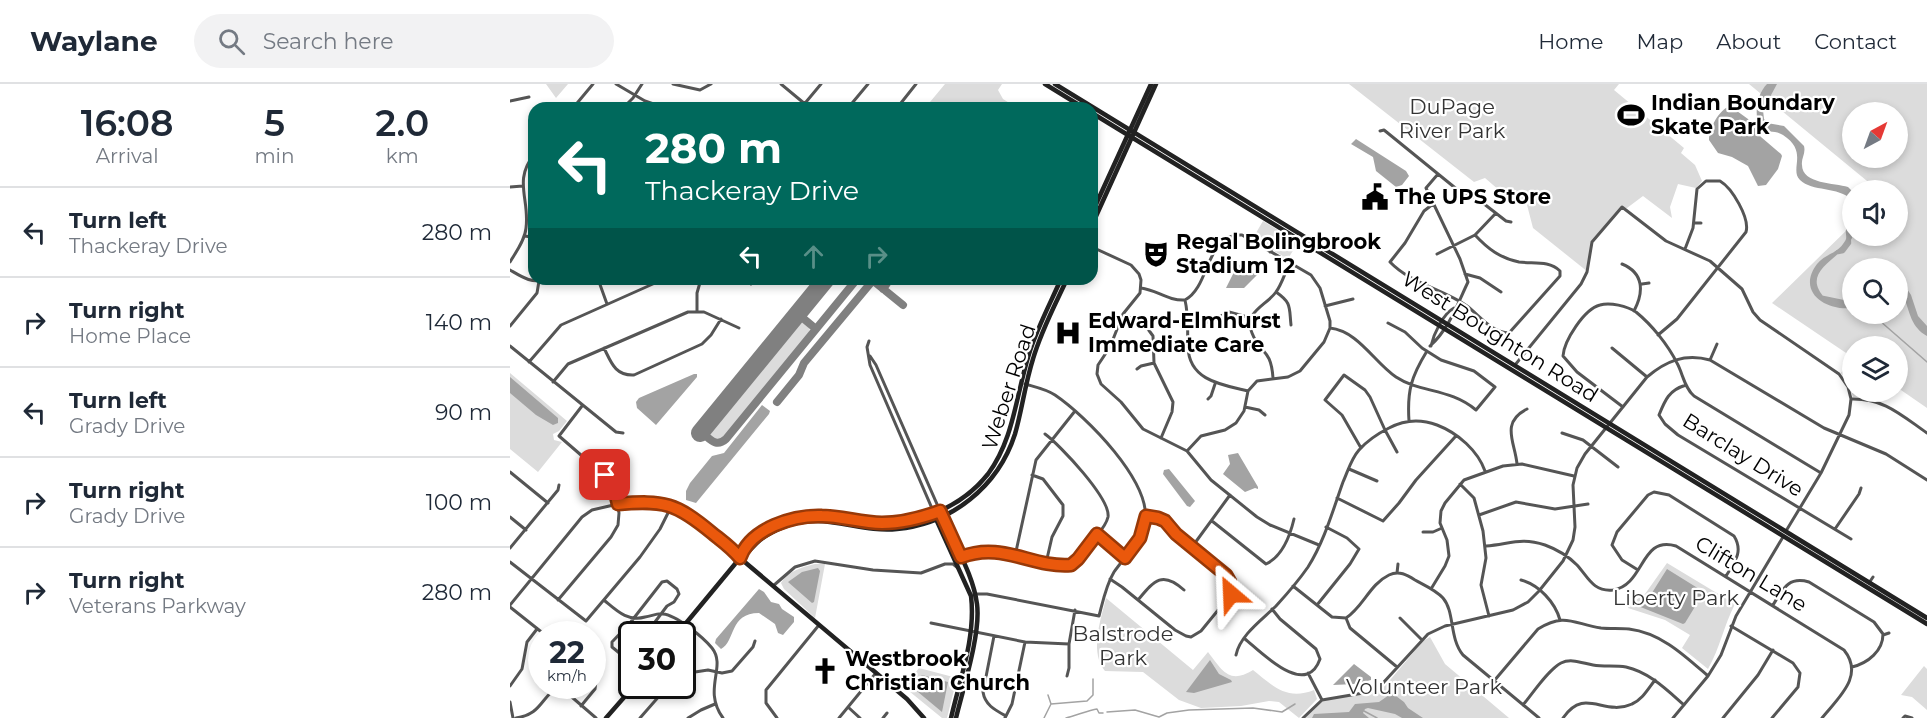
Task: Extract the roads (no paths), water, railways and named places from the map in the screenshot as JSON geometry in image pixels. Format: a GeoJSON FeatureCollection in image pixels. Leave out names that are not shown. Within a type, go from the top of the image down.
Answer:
{"type":"FeatureCollection","features":[{"type":"Feature","properties":{"kind":"main road"},"geometry":{"type":"LineString","coordinates":[[1045,84],[1074,102]]}},
{"type":"Feature","properties":{"kind":"main road","name":"West Boughton Road"},"geometry":{"type":"LineString","coordinates":[[1055,84],[1085,102]]}},
{"type":"Feature","properties":{"kind":"main road"},"geometry":{"type":"LineString","coordinates":[[1098,212],[1133,137],[1132,130],[1151,84]]}},
{"type":"Feature","properties":{"kind":"main road"},"geometry":{"type":"LineString","coordinates":[[1098,200],[1127,134],[1132,130],[1156,84]]}},
{"type":"Feature","properties":{"kind":"main road","name":"West Boughton Road"},"geometry":{"type":"LineString","coordinates":[[1098,110],[1513,368],[1927,618]]}},
{"type":"Feature","properties":{"kind":"main road","name":"West Boughton Road"},"geometry":{"type":"LineString","coordinates":[[1098,117],[1285,227]]}},
{"type":"Feature","properties":{"kind":"main road"},"geometry":{"type":"LineString","coordinates":[[1103,202],[1101,199],[1105,184]]}},
{"type":"Feature","properties":{"kind":"main road","name":"Weber Road"},"geometry":{"type":"LineString","coordinates":[[688,621],[740,558],[768,535],[799,522],[824,520],[880,530],[907,528],[935,516],[967,495],[993,467],[1009,435],[1031,347],[1058,285]]}},
{"type":"Feature","properties":{"kind":"main road","name":"Weber Road"},"geometry":{"type":"LineString","coordinates":[[935,516],[943,517],[981,490],[1004,460],[1015,432],[1023,383],[1064,285]]}},
{"type":"Feature","properties":{"kind":"main road"},"geometry":{"type":"LineString","coordinates":[[951,536],[949,519],[955,510]]}},
{"type":"Feature","properties":{"kind":"main road"},"geometry":{"type":"LineString","coordinates":[[940,511],[961,557],[973,595],[973,632],[956,718]]}},
{"type":"Feature","properties":{"kind":"main road"},"geometry":{"type":"LineString","coordinates":[[935,516],[954,560],[973,595]]}},
{"type":"Feature","properties":{"kind":"main road"},"geometry":{"type":"LineString","coordinates":[[740,558],[907,699],[924,718]]}},
{"type":"Feature","properties":{"kind":"main road","name":"West Boughton Road"},"geometry":{"type":"LineString","coordinates":[[1870,582],[1927,624]]}},
{"type":"Feature","properties":{"kind":"main road"},"geometry":{"type":"LineString","coordinates":[[951,718],[973,632]]}},
{"type":"Feature","properties":{"kind":"main road"},"geometry":{"type":"LineString","coordinates":[[606,718],[623,699]]}},
{"type":"Feature","properties":{"kind":"street"},"geometry":{"type":"LineString","coordinates":[[578,102],[593,84]]}},
{"type":"Feature","properties":{"kind":"street"},"geometry":{"type":"LineString","coordinates":[[616,84],[650,102]]}},
{"type":"Feature","properties":{"kind":"street"},"geometry":{"type":"LineString","coordinates":[[629,102],[642,84]]}},
{"type":"Feature","properties":{"kind":"street"},"geometry":{"type":"LineString","coordinates":[[673,84],[700,90],[711,84]]}},
{"type":"Feature","properties":{"kind":"street"},"geometry":{"type":"LineString","coordinates":[[781,84],[803,102]]}},
{"type":"Feature","properties":{"kind":"street"},"geometry":{"type":"LineString","coordinates":[[807,102],[821,84]]}},
{"type":"Feature","properties":{"kind":"street"},"geometry":{"type":"LineString","coordinates":[[853,102],[868,84]]}},
{"type":"Feature","properties":{"kind":"street"},"geometry":{"type":"LineString","coordinates":[[902,102],[916,84]]}},
{"type":"Feature","properties":{"kind":"street"},"geometry":{"type":"LineString","coordinates":[[510,102],[529,97]]}},
{"type":"Feature","properties":{"kind":"street"},"geometry":{"type":"LineString","coordinates":[[1380,131],[1384,130],[1459,191],[1479,200],[1506,221],[1511,222]]}},
{"type":"Feature","properties":{"kind":"street"},"geometry":{"type":"LineString","coordinates":[[510,262],[525,236],[527,222],[523,186],[525,166],[528,162]]}},
{"type":"Feature","properties":{"kind":"street"},"geometry":{"type":"LineString","coordinates":[[1409,421],[1408,400],[1411,383],[1430,346],[1454,313],[1468,282],[1454,245],[1426,188],[1438,174]]}},
{"type":"Feature","properties":{"kind":"street"},"geometry":{"type":"LineString","coordinates":[[1658,335],[1677,319],[1744,236],[1747,228],[1746,219],[1726,185],[1720,180],[1713,179],[1703,182],[1698,187],[1695,196],[1694,223],[1685,249]]}},
{"type":"Feature","properties":{"kind":"street"},"geometry":{"type":"LineString","coordinates":[[510,187],[523,186]]}},
{"type":"Feature","properties":{"kind":"street"},"geometry":{"type":"LineString","coordinates":[[1433,204],[1424,211],[1405,243],[1390,262],[1431,289],[1458,301],[1493,328],[1509,333],[1560,276],[1560,271],[1551,265],[1521,262],[1496,254],[1475,235]]}},
{"type":"Feature","properties":{"kind":"street"},"geometry":{"type":"LineString","coordinates":[[1513,368],[1581,284],[1587,272],[1592,242],[1622,207],[1666,241],[1706,258],[1742,289],[1753,312],[1760,320],[1842,378]]}},
{"type":"Feature","properties":{"kind":"street"},"geometry":{"type":"LineString","coordinates":[[1437,254],[1475,235],[1496,213]]}},
{"type":"Feature","properties":{"kind":"street"},"geometry":{"type":"LineString","coordinates":[[1694,223],[1701,224]]}},
{"type":"Feature","properties":{"kind":"street"},"geometry":{"type":"LineString","coordinates":[[1270,252],[1285,227]]}},
{"type":"Feature","properties":{"kind":"street"},"geometry":{"type":"LineString","coordinates":[[1141,288],[1171,299],[1185,300],[1197,289],[1217,245],[1229,236],[1242,235],[1308,272],[1314,278],[1326,306],[1330,328],[1324,342],[1300,371],[1288,377],[1257,381],[1248,391],[1242,416],[1225,430],[1201,436],[1187,452]]}},
{"type":"Feature","properties":{"kind":"street"},"geometry":{"type":"LineString","coordinates":[[1098,250],[1136,269],[1141,280],[1138,296],[1123,314],[1110,347],[1098,366],[1097,378],[1101,384],[1122,402],[1140,427],[1187,452],[1208,477],[1257,517],[1318,545]]}},
{"type":"Feature","properties":{"kind":"street"},"geometry":{"type":"LineString","coordinates":[[1273,378],[1270,357],[1251,329],[1251,318],[1256,310],[1276,292],[1290,262]]}},
{"type":"Feature","properties":{"kind":"street"},"geometry":{"type":"LineString","coordinates":[[1622,264],[1634,272],[1642,284],[1640,298],[1634,310]]}},
{"type":"Feature","properties":{"kind":"street"},"geometry":{"type":"LineString","coordinates":[[510,270],[528,279]]}},
{"type":"Feature","properties":{"kind":"street"},"geometry":{"type":"LineString","coordinates":[[1465,274],[1480,278],[1501,292]]}},
{"type":"Feature","properties":{"kind":"street"},"geometry":{"type":"LineString","coordinates":[[1642,284],[1649,283]]}},
{"type":"Feature","properties":{"kind":"street"},"geometry":{"type":"LineString","coordinates":[[510,326],[537,293],[538,285]]}},
{"type":"Feature","properties":{"kind":"street"},"geometry":{"type":"LineString","coordinates":[[600,285],[607,304]]}},
{"type":"Feature","properties":{"kind":"street"},"geometry":{"type":"LineString","coordinates":[[529,362],[558,327],[650,285]]}},
{"type":"Feature","properties":{"kind":"street"},"geometry":{"type":"LineString","coordinates":[[697,311],[697,293],[700,285]]}},
{"type":"Feature","properties":{"kind":"street"},"geometry":{"type":"LineString","coordinates":[[1276,292],[1289,305],[1291,325]]}},
{"type":"Feature","properties":{"kind":"street"},"geometry":{"type":"LineString","coordinates":[[1326,306],[1353,299]]}},
{"type":"Feature","properties":{"kind":"street"},"geometry":{"type":"LineString","coordinates":[[1185,300],[1191,362],[1202,376],[1215,384],[1248,391]]}},
{"type":"Feature","properties":{"kind":"street"},"geometry":{"type":"LineString","coordinates":[[1623,406],[1577,372],[1563,356],[1564,346],[1569,337],[1594,308],[1608,304],[1634,310],[1658,335],[1675,359],[1690,393],[1821,474]]}},
{"type":"Feature","properties":{"kind":"street"},"geometry":{"type":"LineString","coordinates":[[553,381],[568,364],[680,314],[697,311],[739,328]]}},
{"type":"Feature","properties":{"kind":"street"},"geometry":{"type":"LineString","coordinates":[[1189,324],[1202,325],[1229,312],[1251,318]]}},
{"type":"Feature","properties":{"kind":"street"},"geometry":{"type":"LineString","coordinates":[[1123,314],[1145,325],[1151,332],[1154,363],[1173,402],[1172,412],[1161,438]]}},
{"type":"Feature","properties":{"kind":"street"},"geometry":{"type":"LineString","coordinates":[[604,348],[616,370],[626,377],[697,347],[711,335],[721,319]]}},
{"type":"Feature","properties":{"kind":"street"},"geometry":{"type":"LineString","coordinates":[[1330,328],[1346,333],[1393,375],[1411,383],[1458,397],[1476,410],[1495,387],[1474,371],[1441,360],[1405,332],[1388,323]]}},
{"type":"Feature","properties":{"kind":"street"},"geometry":{"type":"LineString","coordinates":[[869,341],[867,347],[870,365],[935,516]]}},
{"type":"Feature","properties":{"kind":"street"},"geometry":{"type":"LineString","coordinates":[[1231,351],[1245,352],[1257,341]]}},
{"type":"Feature","properties":{"kind":"street"},"geometry":{"type":"LineString","coordinates":[[1710,360],[1717,344]]}},
{"type":"Feature","properties":{"kind":"street"},"geometry":{"type":"LineString","coordinates":[[510,346],[582,406],[616,432],[623,433]]}},
{"type":"Feature","properties":{"kind":"street"},"geometry":{"type":"LineString","coordinates":[[1612,348],[1647,377]]}},
{"type":"Feature","properties":{"kind":"street"},"geometry":{"type":"LineString","coordinates":[[869,355],[876,365],[940,511]]}},
{"type":"Feature","properties":{"kind":"street"},"geometry":{"type":"LineString","coordinates":[[1303,718],[1322,700],[1376,689],[1421,639],[1435,629],[1513,610],[1528,602],[1566,557],[1575,533],[1572,494],[1574,476],[1581,460],[1647,377],[1659,366],[1675,359],[1698,357],[1710,360],[1819,426],[1886,454],[1927,480]]}},
{"type":"Feature","properties":{"kind":"street"},"geometry":{"type":"LineString","coordinates":[[1137,369],[1154,363]]}},
{"type":"Feature","properties":{"kind":"street"},"geometry":{"type":"LineString","coordinates":[[1361,448],[1342,415],[1324,400],[1344,375],[1365,390],[1370,397],[1397,452]]}},
{"type":"Feature","properties":{"kind":"street"},"geometry":{"type":"LineString","coordinates":[[973,595],[987,594],[1099,616],[1110,579],[1140,538],[1146,516],[1143,496],[1134,480],[1096,430],[1048,391],[1023,383]]}},
{"type":"Feature","properties":{"kind":"street"},"geometry":{"type":"LineString","coordinates":[[1208,399],[1215,384]]}},
{"type":"Feature","properties":{"kind":"street","name":"Barclay Drive"},"geometry":{"type":"LineString","coordinates":[[1686,385],[1672,392],[1662,404],[1659,415],[1665,424],[1678,435],[1851,539]]}},
{"type":"Feature","properties":{"kind":"street"},"geometry":{"type":"LineString","coordinates":[[1673,718],[1708,676],[1721,655],[1731,626],[1750,591],[1821,474],[1849,415],[1851,402]]}},
{"type":"Feature","properties":{"kind":"street"},"geometry":{"type":"LineString","coordinates":[[1880,402],[1927,433]]}},
{"type":"Feature","properties":{"kind":"street"},"geometry":{"type":"LineString","coordinates":[[558,600],[614,533],[619,521],[618,504],[610,481],[559,436],[582,406]]}},
{"type":"Feature","properties":{"kind":"street"},"geometry":{"type":"LineString","coordinates":[[1245,406],[1259,410],[1265,415]]}},
{"type":"Feature","properties":{"kind":"street"},"geometry":{"type":"LineString","coordinates":[[1517,465],[1511,427],[1515,418],[1527,409]]}},
{"type":"Feature","properties":{"kind":"street"},"geometry":{"type":"LineString","coordinates":[[1015,556],[1036,459],[1074,411]]}},
{"type":"Feature","properties":{"kind":"street"},"geometry":{"type":"LineString","coordinates":[[1236,655],[1245,639],[1308,567],[1348,470],[1361,448],[1385,430],[1409,421],[1430,422],[1440,426],[1478,455],[1485,471]]}},
{"type":"Feature","properties":{"kind":"street"},"geometry":{"type":"LineString","coordinates":[[1562,433],[1576,436],[1618,467]]}},
{"type":"Feature","properties":{"kind":"street"},"geometry":{"type":"LineString","coordinates":[[954,560],[981,551],[1046,563],[1071,565],[1097,534],[1107,519],[1108,509],[1105,503],[1067,453],[1045,434]]}},
{"type":"Feature","properties":{"kind":"street"},"geometry":{"type":"LineString","coordinates":[[1337,498],[1383,521],[1456,436]]}},
{"type":"Feature","properties":{"kind":"street"},"geometry":{"type":"LineString","coordinates":[[1431,590],[1448,559],[1448,543],[1440,519],[1441,509],[1464,480],[1485,471],[1517,465],[1528,465],[1574,476]]}},
{"type":"Feature","properties":{"kind":"street"},"geometry":{"type":"LineString","coordinates":[[1348,470],[1377,482]]}},
{"type":"Feature","properties":{"kind":"street"},"geometry":{"type":"LineString","coordinates":[[510,472],[548,503]]}},
{"type":"Feature","properties":{"kind":"street"},"geometry":{"type":"LineString","coordinates":[[1032,475],[1043,479],[1063,506],[1063,516],[1052,537],[1046,563]]}},
{"type":"Feature","properties":{"kind":"street"},"geometry":{"type":"LineString","coordinates":[[1460,484],[1474,498],[1486,546],[1481,585],[1489,616]]}},
{"type":"Feature","properties":{"kind":"street"},"geometry":{"type":"LineString","coordinates":[[510,548],[548,503],[559,485]]}},
{"type":"Feature","properties":{"kind":"street"},"geometry":{"type":"LineString","coordinates":[[1835,529],[1861,488]]}},
{"type":"Feature","properties":{"kind":"street"},"geometry":{"type":"LineString","coordinates":[[1638,570],[1622,560],[1612,545],[1617,532],[1648,495],[1654,492],[1669,495],[1734,536],[1739,545],[1739,551],[1726,576]]}},
{"type":"Feature","properties":{"kind":"street"},"geometry":{"type":"LineString","coordinates":[[1191,547],[1230,495]]}},
{"type":"Feature","properties":{"kind":"street"},"geometry":{"type":"LineString","coordinates":[[528,621],[510,606],[582,517],[592,510],[618,504],[649,502],[672,505],[688,513],[740,558]]}},
{"type":"Feature","properties":{"kind":"street"},"geometry":{"type":"LineString","coordinates":[[1479,515],[1516,502],[1526,502],[1552,509],[1574,508],[1588,504]]}},
{"type":"Feature","properties":{"kind":"street"},"geometry":{"type":"LineString","coordinates":[[664,505],[689,520],[732,555],[740,558]]}},
{"type":"Feature","properties":{"kind":"street"},"geometry":{"type":"LineString","coordinates":[[510,562],[584,621],[604,601],[650,543],[670,509]]}},
{"type":"Feature","properties":{"kind":"street"},"geometry":{"type":"LineString","coordinates":[[1110,579],[1181,635],[1191,639],[1202,631],[1227,600],[1234,586],[1226,575],[1191,547],[1162,519],[1146,516]]}},
{"type":"Feature","properties":{"kind":"street"},"geometry":{"type":"LineString","coordinates":[[510,517],[526,530]]}},
{"type":"Feature","properties":{"kind":"street"},"geometry":{"type":"LineString","coordinates":[[1212,521],[1266,564],[1280,553],[1290,534],[1294,519]]}},
{"type":"Feature","properties":{"kind":"street"},"geometry":{"type":"LineString","coordinates":[[1317,605],[1350,564],[1359,549],[1347,538],[1326,527]]}},
{"type":"Feature","properties":{"kind":"street"},"geometry":{"type":"LineString","coordinates":[[1423,532],[1433,532],[1442,528]]}},
{"type":"Feature","properties":{"kind":"street"},"geometry":{"type":"LineString","coordinates":[[1097,534],[1125,558]]}},
{"type":"Feature","properties":{"kind":"street","name":"Clifton Lane"},"geometry":{"type":"LineString","coordinates":[[1486,546],[1525,540],[1549,546],[1578,566],[1590,583],[1603,589],[1616,589],[1625,585],[1650,552],[1664,543],[1676,546],[1842,648],[1848,654],[1852,668]]}},
{"type":"Feature","properties":{"kind":"street"},"geometry":{"type":"LineString","coordinates":[[945,564],[951,557],[951,553]]}},
{"type":"Feature","properties":{"kind":"street"},"geometry":{"type":"LineString","coordinates":[[773,586],[788,571],[815,561],[873,570],[921,573],[945,564],[952,564],[958,568]]}},
{"type":"Feature","properties":{"kind":"street"},"geometry":{"type":"LineString","coordinates":[[1397,573],[1398,564]]}},
{"type":"Feature","properties":{"kind":"street"},"geometry":{"type":"LineString","coordinates":[[1293,586],[1332,616],[1346,618],[1390,574],[1405,574],[1442,597],[1446,602],[1455,643],[1460,651],[1539,718]]}},
{"type":"Feature","properties":{"kind":"street"},"geometry":{"type":"LineString","coordinates":[[1138,600],[1150,585],[1163,577],[1173,581],[1184,590]]}},
{"type":"Feature","properties":{"kind":"street"},"geometry":{"type":"LineString","coordinates":[[1773,605],[1782,590],[1795,577],[1809,582],[1874,622],[1883,634]]}},
{"type":"Feature","properties":{"kind":"street"},"geometry":{"type":"LineString","coordinates":[[1521,580],[1528,582],[1556,607],[1560,620]]}},
{"type":"Feature","properties":{"kind":"street"},"geometry":{"type":"LineString","coordinates":[[631,621],[665,581],[679,592],[656,621]]}},
{"type":"Feature","properties":{"kind":"street"},"geometry":{"type":"LineString","coordinates":[[604,601],[621,614],[633,618],[662,614],[680,621]]}},
{"type":"Feature","properties":{"kind":"street"},"geometry":{"type":"LineString","coordinates":[[1245,639],[1285,671],[1300,675],[1308,673],[1319,662],[1318,650],[1280,620],[1272,609]]}},
{"type":"Feature","properties":{"kind":"street"},"geometry":{"type":"LineString","coordinates":[[1067,676],[1069,644],[1075,610]]}},
{"type":"Feature","properties":{"kind":"street"},"geometry":{"type":"LineString","coordinates":[[1346,618],[1350,628],[1397,667]]}},
{"type":"Feature","properties":{"kind":"street"},"geometry":{"type":"LineString","coordinates":[[1400,618],[1421,639]]}},
{"type":"Feature","properties":{"kind":"street"},"geometry":{"type":"LineString","coordinates":[[1494,681],[1531,636],[1547,624],[1560,620],[1649,634],[1669,643],[1708,676]]}},
{"type":"Feature","properties":{"kind":"street"},"geometry":{"type":"LineString","coordinates":[[931,623],[1025,642],[1069,644]]}},
{"type":"Feature","properties":{"kind":"street"},"geometry":{"type":"LineString","coordinates":[[777,718],[766,703],[766,690],[819,625]]}},
{"type":"Feature","properties":{"kind":"street"},"geometry":{"type":"LineString","coordinates":[[1731,626],[1793,663],[1800,673],[1798,687],[1772,718]]}},
{"type":"Feature","properties":{"kind":"street"},"geometry":{"type":"LineString","coordinates":[[1883,634],[1889,633]]}},
{"type":"Feature","properties":{"kind":"street"},"geometry":{"type":"LineString","coordinates":[[1822,718],[1850,683],[1852,668],[1865,664],[1870,659],[1880,646],[1883,634]]}},
{"type":"Feature","properties":{"kind":"street"},"geometry":{"type":"LineString","coordinates":[[696,635],[714,651],[717,662],[713,691],[715,704],[723,718]]}},
{"type":"Feature","properties":{"kind":"street"},"geometry":{"type":"LineString","coordinates":[[618,636],[611,645],[618,651]]}},
{"type":"Feature","properties":{"kind":"street"},"geometry":{"type":"LineString","coordinates":[[994,636],[983,692],[984,699],[988,705],[1006,717],[1014,696],[1025,642]]}},
{"type":"Feature","properties":{"kind":"street"},"geometry":{"type":"LineString","coordinates":[[510,686],[522,669],[528,641]]}},
{"type":"Feature","properties":{"kind":"street"},"geometry":{"type":"LineString","coordinates":[[696,672],[708,670],[725,673],[735,668],[753,647],[755,641]]}},
{"type":"Feature","properties":{"kind":"street"},"geometry":{"type":"LineString","coordinates":[[1723,718],[1758,675],[1773,650]]}},
{"type":"Feature","properties":{"kind":"street"},"geometry":{"type":"LineString","coordinates":[[1523,705],[1554,668],[1568,661],[1625,667],[1639,672],[1655,681],[1684,705]]}},
{"type":"Feature","properties":{"kind":"street"},"geometry":{"type":"LineString","coordinates":[[1800,673],[1805,672]]}},
{"type":"Feature","properties":{"kind":"street"},"geometry":{"type":"LineString","coordinates":[[839,718],[876,673]]}},
{"type":"Feature","properties":{"kind":"street"},"geometry":{"type":"LineString","coordinates":[[1308,673],[1322,700]]}},
{"type":"Feature","properties":{"kind":"street"},"geometry":{"type":"LineString","coordinates":[[1563,718],[1569,709],[1582,702],[1614,709],[1633,704],[1655,681]]}},
{"type":"Feature","properties":{"kind":"street"},"geometry":{"type":"LineString","coordinates":[[510,702],[514,718],[532,714],[545,699]]}},
{"type":"Feature","properties":{"kind":"street"},"geometry":{"type":"LineString","coordinates":[[574,699],[596,718]]}},
{"type":"Feature","properties":{"kind":"street"},"geometry":{"type":"LineString","coordinates":[[581,705],[586,699]]}},
{"type":"Feature","properties":{"kind":"street"},"geometry":{"type":"LineString","coordinates":[[640,718],[657,699]]}},
{"type":"Feature","properties":{"kind":"street"},"geometry":{"type":"LineString","coordinates":[[688,718],[715,704]]}},
{"type":"Feature","properties":{"kind":"street"},"geometry":{"type":"LineString","coordinates":[[848,708],[860,718]]}},
{"type":"Feature","properties":{"kind":"street"},"geometry":{"type":"LineString","coordinates":[[883,718],[887,713]]}},
{"type":"Feature","properties":{"kind":"street"},"geometry":{"type":"LineString","coordinates":[[1904,718],[1905,716],[1911,718]]}},
{"type":"Feature","properties":{"kind":"waterway"},"geometry":{"type":"LineString","coordinates":[[1838,252],[1843,251],[1847,246]]}},
{"type":"Feature","properties":{"kind":"waterway"},"geometry":{"type":"LineString","coordinates":[[1823,298],[1842,302]]}},
{"type":"Feature","properties":{"kind":"waterway"},"geometry":{"type":"LineString","coordinates":[[1883,324],[1927,362]]}},
{"type":"Feature","properties":{"kind":"waterway"},"geometry":{"type":"LineString","coordinates":[[1051,704],[1087,701],[1093,695],[1093,679]]}},
{"type":"Feature","properties":{"kind":"waterway"},"geometry":{"type":"LineString","coordinates":[[1044,718],[1051,704],[1048,695]]}},
{"type":"Feature","properties":{"kind":"waterway"},"geometry":{"type":"LineString","coordinates":[[1107,712],[1135,710],[1159,717],[1167,713],[1189,710],[1253,708],[1282,712],[1295,704]]}},
{"type":"Feature","properties":{"kind":"waterway"},"geometry":{"type":"LineString","coordinates":[[1066,718],[1097,709],[1099,713],[1103,713]]}},
{"type":"Feature","properties":{"kind":"waterway"},"geometry":{"type":"LineString","coordinates":[[1364,711],[1377,718]]}},
{"type":"Feature","properties":{"kind":"place","name":"Indian Boundary Skate Park"},"geometry":{"type":"Point","coordinates":[1631,115]}},
{"type":"Feature","properties":{"kind":"place","name":"The UPS Store"},"geometry":{"type":"Point","coordinates":[1375,197]}},
{"type":"Feature","properties":{"kind":"place","name":"Regal Bolingbrook Stadium 12"},"geometry":{"type":"Point","coordinates":[1156,254]}},
{"type":"Feature","properties":{"kind":"place","name":"Edward-Elmhurst Immediate Care"},"geometry":{"type":"Point","coordinates":[1068,333]}},
{"type":"Feature","properties":{"kind":"place","name":"Westbrook Christian Church"},"geometry":{"type":"Point","coordinates":[825,671]}},
{"type":"Feature","properties":{"kind":"park label","name":"DuPage River Park"},"geometry":{"type":"Point","coordinates":[1452,119]}},
{"type":"Feature","properties":{"kind":"park label","name":"Liberty Park"},"geometry":{"type":"Point","coordinates":[1676,598]}},
{"type":"Feature","properties":{"kind":"park label","name":"Balstrode Park"},"geometry":{"type":"Point","coordinates":[1123,646]}},
{"type":"Feature","properties":{"kind":"park label","name":"Volunteer Park"},"geometry":{"type":"Point","coordinates":[1424,687]}}]}
